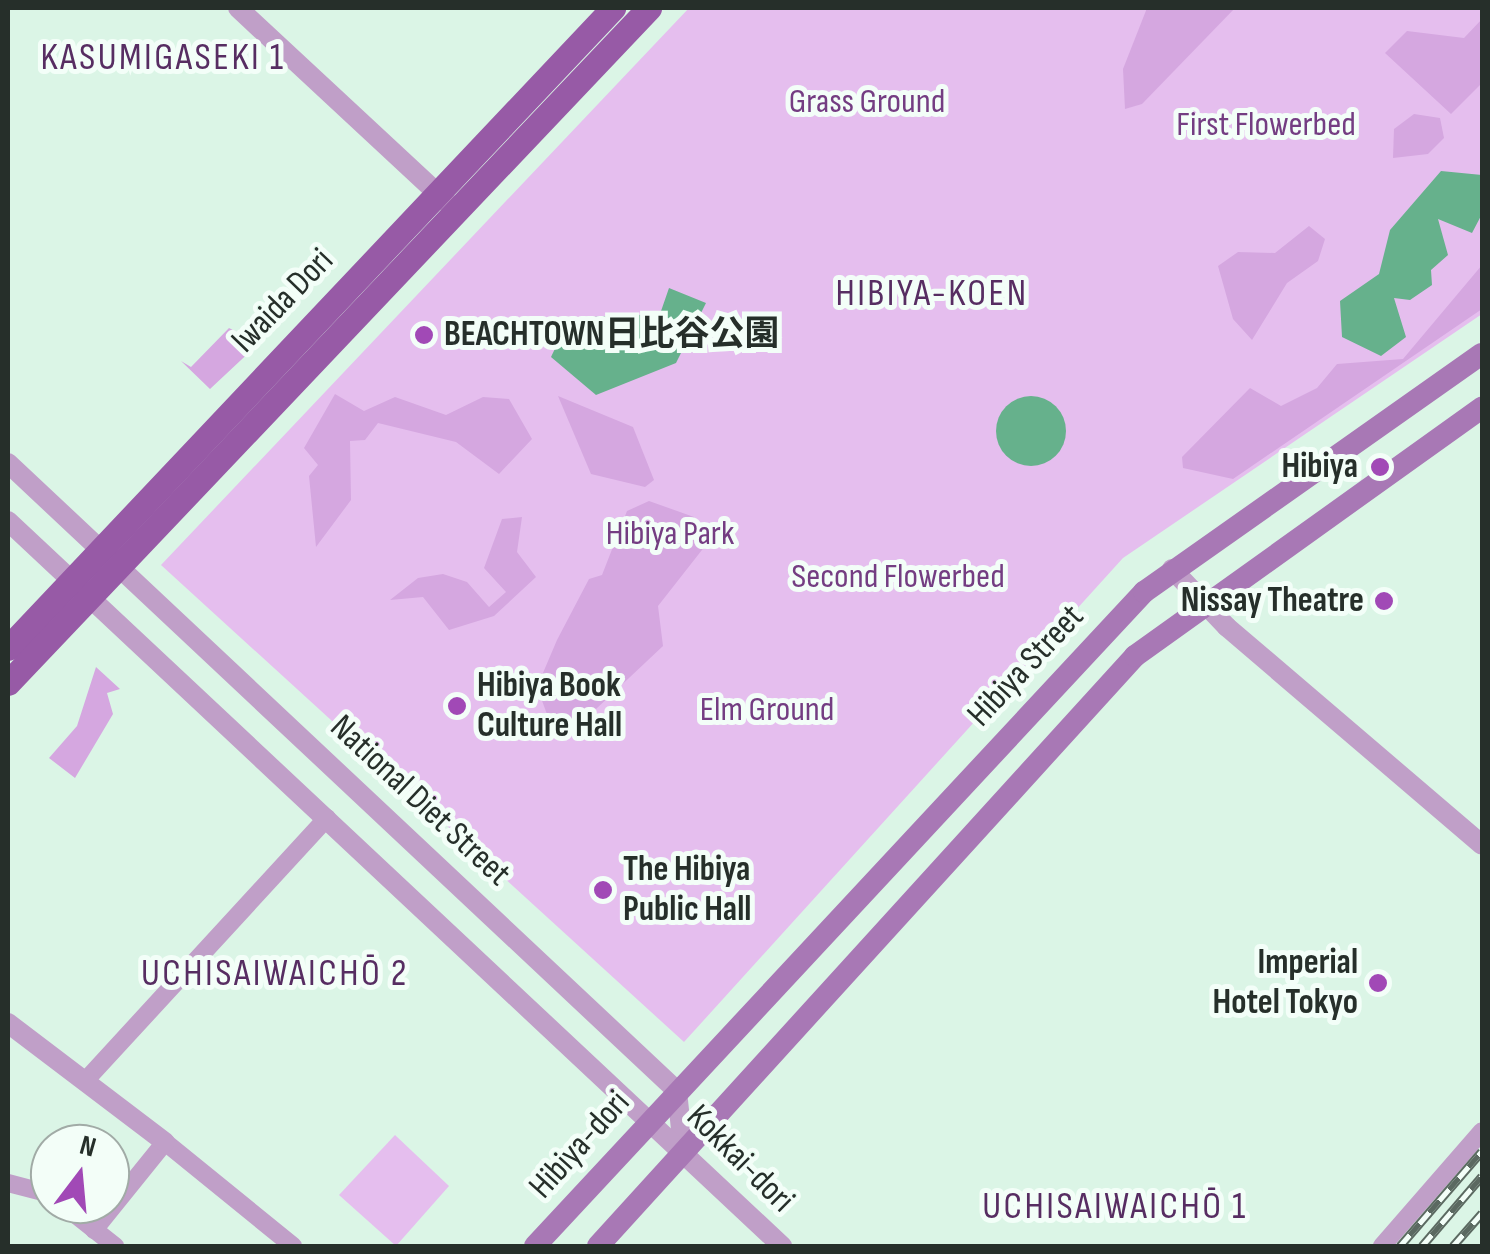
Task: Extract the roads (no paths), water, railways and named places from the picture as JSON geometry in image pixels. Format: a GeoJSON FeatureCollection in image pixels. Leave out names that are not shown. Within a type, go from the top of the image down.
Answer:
{"type":"FeatureCollection","features":[{"type":"Feature","properties":{"kind":"main road","name":"Iwaida Dori"},"geometry":{"type":"LineString","coordinates":[[8,648],[78,586],[435,193],[613,8]]}},
{"type":"Feature","properties":{"kind":"main road","name":"Iwaida Dori"},"geometry":{"type":"LineString","coordinates":[[106,554],[457,210],[649,8]]}},
{"type":"Feature","properties":{"kind":"main road","name":"Hibiya Street"},"geometry":{"type":"LineString","coordinates":[[677,1091],[1172,568],[1482,354]]}},
{"type":"Feature","properties":{"kind":"main road","name":"Hibiya Street"},"geometry":{"type":"LineString","coordinates":[[683,1148],[1136,656],[1202,602],[1482,408]]}},
{"type":"Feature","properties":{"kind":"main road"},"geometry":{"type":"LineString","coordinates":[[8,683],[78,586]]}},
{"type":"Feature","properties":{"kind":"main road","name":"Hibiya-dori"},"geometry":{"type":"LineString","coordinates":[[535,1246],[677,1091]]}},
{"type":"Feature","properties":{"kind":"main road"},"geometry":{"type":"LineString","coordinates":[[598,1246],[683,1148]]}},
{"type":"Feature","properties":{"kind":"street"},"geometry":{"type":"LineString","coordinates":[[238,8],[457,210]]}},
{"type":"Feature","properties":{"kind":"street","name":"National Diet Street"},"geometry":{"type":"LineString","coordinates":[[8,463],[677,1091]]}},
{"type":"Feature","properties":{"kind":"street"},"geometry":{"type":"LineString","coordinates":[[8,521],[652,1118]]}},
{"type":"Feature","properties":{"kind":"street"},"geometry":{"type":"LineString","coordinates":[[1172,568],[1202,602],[1482,844]]}},
{"type":"Feature","properties":{"kind":"street"},"geometry":{"type":"LineString","coordinates":[[86,1080],[327,818]]}},
{"type":"Feature","properties":{"kind":"street"},"geometry":{"type":"LineString","coordinates":[[8,1023],[86,1080],[293,1246]]}},
{"type":"Feature","properties":{"kind":"street"},"geometry":{"type":"LineString","coordinates":[[677,1091],[683,1148]]}},
{"type":"Feature","properties":{"kind":"street","name":"Kokkai-dori"},"geometry":{"type":"LineString","coordinates":[[652,1118],[782,1246]]}},
{"type":"Feature","properties":{"kind":"street"},"geometry":{"type":"LineString","coordinates":[[1382,1246],[1482,1131]]}},
{"type":"Feature","properties":{"kind":"street"},"geometry":{"type":"LineString","coordinates":[[94,1230],[165,1142]]}},
{"type":"Feature","properties":{"kind":"street"},"geometry":{"type":"LineString","coordinates":[[87,1224],[115,1246]]}},
{"type":"Feature","properties":{"kind":"railway"},"geometry":{"type":"LineString","coordinates":[[1400,1246],[1482,1151]]}},
{"type":"Feature","properties":{"kind":"railway"},"geometry":{"type":"LineString","coordinates":[[1422,1246],[1482,1176]]}},
{"type":"Feature","properties":{"kind":"railway"},"geometry":{"type":"LineString","coordinates":[[1453,1246],[1482,1213]]}},
{"type":"Feature","properties":{"kind":"place","name":"BEACHTOWN日比谷公園"},"geometry":{"type":"Point","coordinates":[424,335]}},
{"type":"Feature","properties":{"kind":"place","name":"Hibiya"},"geometry":{"type":"Point","coordinates":[1380,467]}},
{"type":"Feature","properties":{"kind":"place","name":"Nissay Theatre"},"geometry":{"type":"Point","coordinates":[1384,601]}},
{"type":"Feature","properties":{"kind":"place","name":"Hibiya Book Culture Hall"},"geometry":{"type":"Point","coordinates":[457,706]}},
{"type":"Feature","properties":{"kind":"place","name":"The Hibiya Public Hall"},"geometry":{"type":"Point","coordinates":[603,890]}},
{"type":"Feature","properties":{"kind":"place","name":"Imperial Hotel Tokyo"},"geometry":{"type":"Point","coordinates":[1378,983]}},
{"type":"Feature","properties":{"kind":"district","name":"KASUMIGASEKI 1"},"geometry":{"type":"Point","coordinates":[163,58]}},
{"type":"Feature","properties":{"kind":"district","name":"HIBIYA-KOEN"},"geometry":{"type":"Point","coordinates":[932,294]}},
{"type":"Feature","properties":{"kind":"district","name":"UCHISAIWAICHŌ 2"},"geometry":{"type":"Point","coordinates":[275,974]}},
{"type":"Feature","properties":{"kind":"district","name":"UCHISAIWAICHŌ 1"},"geometry":{"type":"Point","coordinates":[1115,1207]}},
{"type":"Feature","properties":{"kind":"park label","name":"Grass Ground"},"geometry":{"type":"Point","coordinates":[867,102]}},
{"type":"Feature","properties":{"kind":"park label","name":"First Flowerbed"},"geometry":{"type":"Point","coordinates":[1266,125]}},
{"type":"Feature","properties":{"kind":"park label","name":"Hibiya Park"},"geometry":{"type":"Point","coordinates":[670,534]}},
{"type":"Feature","properties":{"kind":"park label","name":"Second Flowerbed"},"geometry":{"type":"Point","coordinates":[898,577]}},
{"type":"Feature","properties":{"kind":"park label","name":"Elm Ground"},"geometry":{"type":"Point","coordinates":[767,710]}}]}
